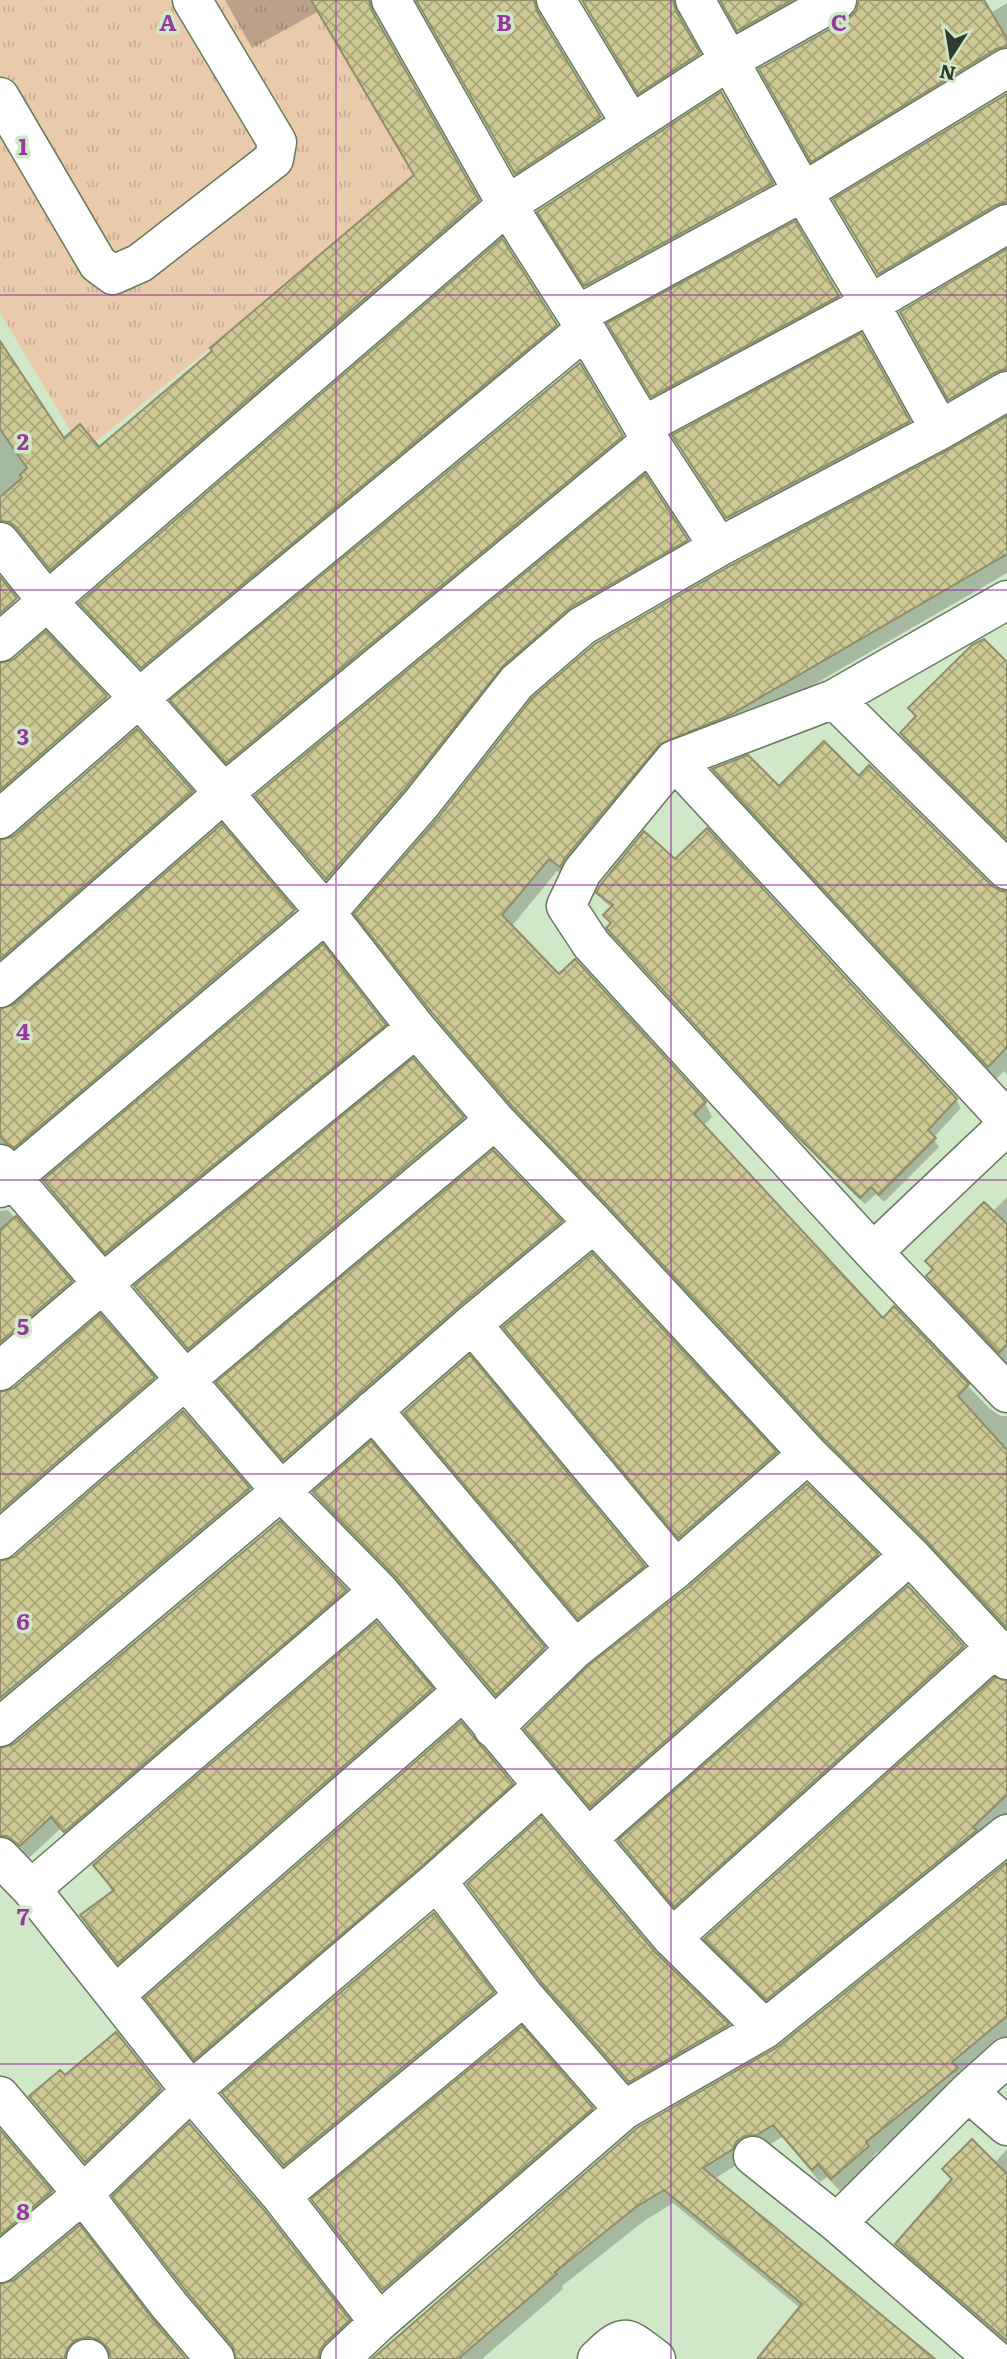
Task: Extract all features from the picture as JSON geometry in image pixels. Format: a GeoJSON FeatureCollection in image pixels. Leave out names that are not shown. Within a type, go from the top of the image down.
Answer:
{"type":"FeatureCollection","features":[{"type":"Feature","properties":{"kind":"street"},"geometry":{"type":"LineString","coordinates":[[0,97],[98,264],[113,275],[140,263],[274,159],[277,142],[192,0]]}},
{"type":"Feature","properties":{"kind":"street"},"geometry":{"type":"LineString","coordinates":[[391,0],[507,205],[581,322],[646,434],[719,547]]}},
{"type":"Feature","properties":{"kind":"street"},"geometry":{"type":"LineString","coordinates":[[556,0],[631,124]]}},
{"type":"Feature","properties":{"kind":"street"},"geometry":{"type":"LineString","coordinates":[[695,0],[940,430]]}},
{"type":"Feature","properties":{"kind":"street"},"geometry":{"type":"LineString","coordinates":[[0,642],[507,205],[730,60],[837,0]]}},
{"type":"Feature","properties":{"kind":"street"},"geometry":{"type":"LineString","coordinates":[[0,818],[581,322],[1007,68]]}},
{"type":"Feature","properties":{"kind":"street"},"geometry":{"type":"LineString","coordinates":[[0,988],[224,793],[646,434],[1007,224]]}},
{"type":"Feature","properties":{"kind":"street"},"geometry":{"type":"LineString","coordinates":[[765,2029],[672,1938],[379,1591],[281,1491],[102,1284],[4,1177],[326,913],[421,804],[517,682],[582,626],[719,547],[940,430],[1007,391]]}},
{"type":"Feature","properties":{"kind":"street"},"geometry":{"type":"LineString","coordinates":[[0,542],[48,602],[224,793],[326,913],[416,1028],[495,1120],[808,1454],[910,1555],[1002,1653],[672,1938]]}},
{"type":"Feature","properties":{"kind":"street"},"geometry":{"type":"LineString","coordinates":[[1004,607],[834,699],[674,760],[582,873],[566,906],[591,944],[873,1252],[1007,1393]]}},
{"type":"Feature","properties":{"kind":"street"},"geometry":{"type":"LineString","coordinates":[[834,699],[1007,870]]}},
{"type":"Feature","properties":{"kind":"street"},"geometry":{"type":"LineString","coordinates":[[674,760],[1007,1122],[873,1252]]}},
{"type":"Feature","properties":{"kind":"street"},"geometry":{"type":"LineString","coordinates":[[0,1371],[102,1284],[416,1028]]}},
{"type":"Feature","properties":{"kind":"street"},"geometry":{"type":"LineString","coordinates":[[0,1540],[184,1381],[495,1120]]}},
{"type":"Feature","properties":{"kind":"street"},"geometry":{"type":"LineString","coordinates":[[0,1727],[594,1223]]}},
{"type":"Feature","properties":{"kind":"street"},"geometry":{"type":"LineString","coordinates":[[472,1324],[676,1569]]}},
{"type":"Feature","properties":{"kind":"street"},"geometry":{"type":"LineString","coordinates":[[373,1409],[575,1649]]}},
{"type":"Feature","properties":{"kind":"street"},"geometry":{"type":"LineString","coordinates":[[493,1728],[575,1649],[676,1569],[808,1454]]}},
{"type":"Feature","properties":{"kind":"street"},"geometry":{"type":"LineString","coordinates":[[588,1838],[910,1555]]}},
{"type":"Feature","properties":{"kind":"street"},"geometry":{"type":"LineString","coordinates":[[31,1889],[379,1591]]}},
{"type":"Feature","properties":{"kind":"street"},"geometry":{"type":"LineString","coordinates":[[115,1996],[463,1691]]}},
{"type":"Feature","properties":{"kind":"street"},"geometry":{"type":"LineString","coordinates":[[0,2263],[83,2194],[191,2091],[437,1881],[543,1786]]}},
{"type":"Feature","properties":{"kind":"street"},"geometry":{"type":"LineString","coordinates":[[340,2359],[379,2322],[624,2110],[765,2029],[1007,1835]]}},
{"type":"Feature","properties":{"kind":"street"},"geometry":{"type":"LineString","coordinates":[[0,1857],[31,1889],[191,2091],[281,2196],[379,2322]]}},
{"type":"Feature","properties":{"kind":"street"},"geometry":{"type":"LineString","coordinates":[[437,1881],[524,1996],[624,2110]]}},
{"type":"Feature","properties":{"kind":"street"},"geometry":{"type":"LineString","coordinates":[[281,2196],[524,1996]]}},
{"type":"Feature","properties":{"kind":"street"},"geometry":{"type":"LineString","coordinates":[[837,2223],[968,2092],[1007,2057]]}},
{"type":"Feature","properties":{"kind":"street"},"geometry":{"type":"LineString","coordinates":[[968,2092],[1007,2126]]}},
{"type":"Feature","properties":{"kind":"street"},"geometry":{"type":"LineString","coordinates":[[0,2096],[83,2194],[169,2305],[215,2359]]}},
{"type":"Feature","properties":{"kind":"street"},"geometry":{"type":"LineString","coordinates":[[753,2157],[837,2223],[994,2359]]}},
{"type":"Feature","properties":{"kind":"street"},"geometry":{"type":"LineString","coordinates":[[597,2359],[617,2340],[624,2339],[633,2342],[656,2359]]}},
{"type":"Feature","properties":{"kind":"green space"},"geometry":{"type":"Polygon","coordinates":[[[0,0],[318,0],[418,178],[83,452],[0,312],[0,0]]]}},
{"type":"Feature","properties":{"kind":"building"},"geometry":{"type":"Polygon","coordinates":[[[311,0],[369,0],[372,11],[479,200],[50,570],[17,528],[9,522],[0,521],[0,497],[22,478],[20,475],[27,468],[0,429],[0,341],[64,438],[80,424],[99,447],[212,351],[210,348],[414,175],[311,0]]]}},
{"type":"Feature","properties":{"kind":"building"},"geometry":{"type":"Polygon","coordinates":[[[416,0],[534,0],[537,11],[601,117],[515,174],[416,0]]]}},
{"type":"Feature","properties":{"kind":"building"},"geometry":{"type":"Polygon","coordinates":[[[582,0],[673,0],[676,11],[700,53],[638,94],[582,0]]]}},
{"type":"Feature","properties":{"kind":"building"},"geometry":{"type":"Polygon","coordinates":[[[720,0],[792,0],[737,31],[720,0]]]}},
{"type":"Feature","properties":{"kind":"building"},"geometry":{"type":"Polygon","coordinates":[[[859,0],[984,0],[1007,39],[1007,46],[996,49],[811,162],[759,69],[848,19],[856,11],[859,0]]]}},
{"type":"Feature","properties":{"kind":"building"},"geometry":{"type":"Polygon","coordinates":[[[721,92],[773,183],[584,286],[537,212],[721,92]]]}},
{"type":"Feature","properties":{"kind":"building"},"geometry":{"type":"Polygon","coordinates":[[[1007,94],[1007,202],[996,205],[878,274],[833,199],[1007,94]]]}},
{"type":"Feature","properties":{"kind":"building"},"geometry":{"type":"Polygon","coordinates":[[[795,221],[839,296],[651,397],[607,323],[795,221]]]}},
{"type":"Feature","properties":{"kind":"building"},"geometry":{"type":"Polygon","coordinates":[[[502,238],[557,325],[141,668],[79,603],[502,238]]]}},
{"type":"Feature","properties":{"kind":"building"},"geometry":{"type":"Polygon","coordinates":[[[1007,249],[1007,369],[996,372],[948,400],[900,312],[1007,249]]]}},
{"type":"Feature","properties":{"kind":"building"},"geometry":{"type":"Polygon","coordinates":[[[861,333],[910,421],[726,518],[672,435],[861,333]]]}},
{"type":"Feature","properties":{"kind":"building"},"geometry":{"type":"Polygon","coordinates":[[[580,363],[623,436],[226,763],[170,700],[580,363]]]}},
{"type":"Feature","properties":{"kind":"building"},"geometry":{"type":"Polygon","coordinates":[[[1007,416],[1007,554],[730,715],[660,744],[560,867],[549,859],[502,915],[559,974],[575,959],[706,1102],[694,1114],[883,1318],[894,1306],[969,1384],[958,1396],[1007,1450],[1007,1628],[925,1539],[824,1439],[511,1105],[433,1014],[354,914],[438,818],[533,697],[595,644],[730,566],[1007,416]]]}},
{"type":"Feature","properties":{"kind":"building"},"geometry":{"type":"Polygon","coordinates":[[[645,474],[688,540],[571,607],[503,666],[404,790],[326,879],[255,796],[645,474]]]}},
{"type":"Feature","properties":{"kind":"building"},"geometry":{"type":"Polygon","coordinates":[[[0,577],[17,598],[0,613],[0,577]]]}},
{"type":"Feature","properties":{"kind":"building"},"geometry":{"type":"Polygon","coordinates":[[[46,631],[107,696],[0,790],[0,663],[14,659],[46,631]]]}},
{"type":"Feature","properties":{"kind":"building"},"geometry":{"type":"Polygon","coordinates":[[[984,639],[1007,662],[1007,839],[900,733],[916,716],[908,708],[972,645],[984,639]]]}},
{"type":"Feature","properties":{"kind":"building"},"geometry":{"type":"Polygon","coordinates":[[[137,729],[193,791],[0,959],[0,840],[14,836],[137,729]]]}},
{"type":"Feature","properties":{"kind":"building"},"geometry":{"type":"Polygon","coordinates":[[[824,741],[859,776],[869,765],[992,886],[1007,891],[1007,1047],[988,1067],[712,769],[748,755],[779,786],[824,741]]]}},
{"type":"Feature","properties":{"kind":"building"},"geometry":{"type":"Polygon","coordinates":[[[222,824],[295,910],[14,1148],[6,1143],[0,1136],[0,1009],[14,1004],[222,824]]]}},
{"type":"Feature","properties":{"kind":"building"},"geometry":{"type":"Polygon","coordinates":[[[707,828],[957,1099],[928,1130],[936,1138],[879,1195],[871,1187],[860,1198],[792,1131],[606,928],[611,923],[603,915],[613,905],[596,893],[644,831],[675,859],[707,828]]]}},
{"type":"Feature","properties":{"kind":"building"},"geometry":{"type":"Polygon","coordinates":[[[323,944],[386,1025],[105,1253],[43,1180],[323,944]]]}},
{"type":"Feature","properties":{"kind":"building"},"geometry":{"type":"Polygon","coordinates":[[[413,1058],[464,1117],[188,1349],[134,1286],[413,1058]]]}},
{"type":"Feature","properties":{"kind":"building"},"geometry":{"type":"Polygon","coordinates":[[[493,1150],[562,1221],[458,1307],[283,1460],[216,1382],[493,1150]]]}},
{"type":"Feature","properties":{"kind":"building"},"geometry":{"type":"Polygon","coordinates":[[[984,1202],[1007,1224],[1007,1344],[999,1353],[926,1276],[933,1269],[925,1261],[984,1202]]]}},
{"type":"Feature","properties":{"kind":"building"},"geometry":{"type":"Polygon","coordinates":[[[16,1216],[72,1281],[0,1342],[0,1230],[16,1216]]]}},
{"type":"Feature","properties":{"kind":"building"},"geometry":{"type":"Polygon","coordinates":[[[592,1253],[777,1452],[678,1538],[503,1327],[592,1253]]]}},
{"type":"Feature","properties":{"kind":"building"},"geometry":{"type":"Polygon","coordinates":[[[100,1314],[155,1377],[0,1511],[0,1392],[14,1388],[100,1314]]]}},
{"type":"Feature","properties":{"kind":"building"},"geometry":{"type":"Polygon","coordinates":[[[470,1355],[645,1566],[578,1619],[404,1413],[470,1355]]]}},
{"type":"Feature","properties":{"kind":"building"},"geometry":{"type":"Polygon","coordinates":[[[183,1411],[250,1488],[0,1698],[0,1561],[14,1557],[183,1411]]]}},
{"type":"Feature","properties":{"kind":"building"},"geometry":{"type":"Polygon","coordinates":[[[371,1441],[545,1647],[496,1695],[396,1577],[313,1492],[371,1441]]]}},
{"type":"Feature","properties":{"kind":"building"},"geometry":{"type":"Polygon","coordinates":[[[807,1484],[878,1554],[590,1807],[524,1729],[589,1665],[690,1586],[807,1484]]]}},
{"type":"Feature","properties":{"kind":"building"},"geometry":{"type":"Polygon","coordinates":[[[280,1521],[347,1590],[64,1832],[51,1817],[20,1846],[7,1836],[0,1836],[0,1748],[14,1744],[280,1521]]]}},
{"type":"Feature","properties":{"kind":"building"},"geometry":{"type":"Polygon","coordinates":[[[908,1586],[964,1646],[674,1907],[618,1840],[908,1586]]]}},
{"type":"Feature","properties":{"kind":"building"},"geometry":{"type":"Polygon","coordinates":[[[376,1622],[433,1688],[118,1963],[80,1915],[114,1890],[93,1865],[376,1622]]]}},
{"type":"Feature","properties":{"kind":"building"},"geometry":{"type":"Polygon","coordinates":[[[995,1677],[1007,1681],[1007,1795],[973,1827],[977,1830],[766,2000],[704,1939],[995,1677]]]}},
{"type":"Feature","properties":{"kind":"building"},"geometry":{"type":"Polygon","coordinates":[[[461,1722],[513,1784],[423,1865],[194,2060],[145,1998],[461,1722]]]}},
{"type":"Feature","properties":{"kind":"building"},"geometry":{"type":"Polygon","coordinates":[[[541,1817],[655,1952],[729,2024],[629,2082],[541,1982],[467,1884],[541,1817]]]}},
{"type":"Feature","properties":{"kind":"building"},"geometry":{"type":"Polygon","coordinates":[[[1007,1862],[1007,2016],[952,2062],[958,2068],[866,2142],[869,2146],[831,2179],[818,2164],[812,2170],[773,2125],[757,2135],[744,2136],[736,2142],[733,2149],[703,2168],[935,2359],[757,2359],[802,2304],[664,2190],[636,2207],[555,2272],[557,2274],[458,2359],[372,2359],[637,2128],[779,2046],[1007,1862]]]}},
{"type":"Feature","properties":{"kind":"building"},"geometry":{"type":"Polygon","coordinates":[[[434,1913],[494,1992],[284,2165],[222,2093],[434,1913]]]}},
{"type":"Feature","properties":{"kind":"building"},"geometry":{"type":"Polygon","coordinates":[[[522,2026],[593,2108],[382,2290],[311,2199],[522,2026]]]}},
{"type":"Feature","properties":{"kind":"building"},"geometry":{"type":"Polygon","coordinates":[[[116,2032],[161,2089],[85,2162],[29,2096],[60,2070],[65,2075],[116,2032]]]}},
{"type":"Feature","properties":{"kind":"building"},"geometry":{"type":"Polygon","coordinates":[[[189,2123],[264,2210],[350,2320],[325,2343],[319,2352],[319,2359],[236,2359],[232,2345],[112,2196],[189,2123]]]}},
{"type":"Feature","properties":{"kind":"building"},"geometry":{"type":"Polygon","coordinates":[[[0,2130],[52,2191],[0,2235],[0,2130]]]}},
{"type":"Feature","properties":{"kind":"building"},"geometry":{"type":"Polygon","coordinates":[[[972,2139],[1007,2174],[1007,2341],[895,2244],[952,2179],[942,2169],[972,2139]]]}},
{"type":"Feature","properties":{"kind":"building"},"geometry":{"type":"Polygon","coordinates":[[[80,2225],[186,2359],[111,2359],[108,2348],[99,2340],[89,2337],[75,2340],[67,2349],[64,2359],[0,2359],[0,2284],[14,2280],[80,2225]]]}}]}
